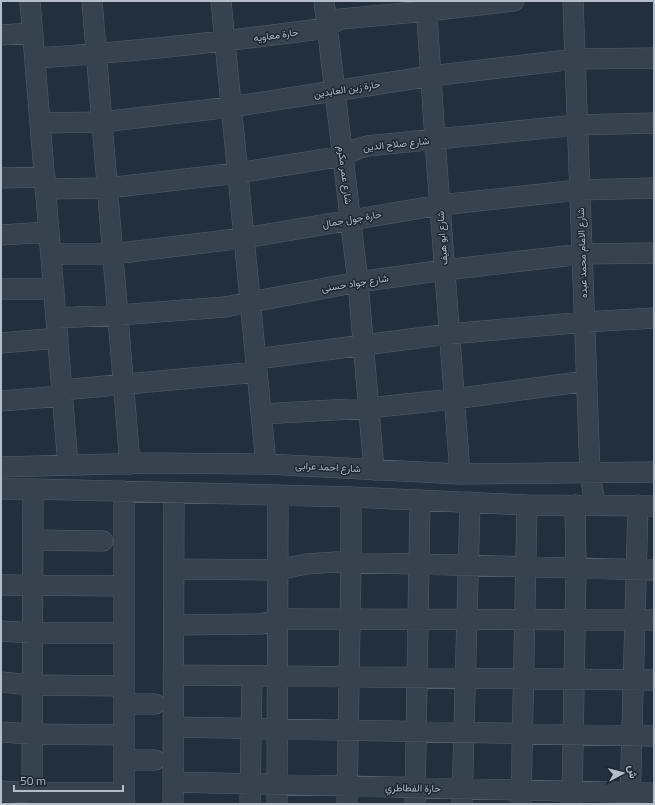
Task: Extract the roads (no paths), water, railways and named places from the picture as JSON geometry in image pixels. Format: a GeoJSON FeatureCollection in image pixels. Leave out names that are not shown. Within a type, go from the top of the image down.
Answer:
{"type":"FeatureCollection","features":[{"type":"Feature","properties":{"kind":"street"},"geometry":{"type":"LineString","coordinates":[[30,1],[68,465]]}},
{"type":"Feature","properties":{"kind":"street"},"geometry":{"type":"LineString","coordinates":[[92,1],[130,464]]}},
{"type":"Feature","properties":{"kind":"street"},"geometry":{"type":"LineString","coordinates":[[221,1],[266,464]]}},
{"type":"Feature","properties":{"kind":"street","name":"شارع عمر مكرم"},"geometry":{"type":"LineString","coordinates":[[324,1],[358,282],[374,470]]}},
{"type":"Feature","properties":{"kind":"street","name":"حارة معاويه"},"geometry":{"type":"LineString","coordinates":[[35,58],[225,42],[327,28],[334,22],[341,19],[426,6],[514,1]]}},
{"type":"Feature","properties":{"kind":"street","name":"شارع الامام محمد عبده"},"geometry":{"type":"LineString","coordinates":[[572,798],[576,568],[590,473],[573,1]]}},
{"type":"Feature","properties":{"kind":"street","name":"شارع ابو هيف"},"geometry":{"type":"LineString","coordinates":[[426,6],[460,474]]}},
{"type":"Feature","properties":{"kind":"street"},"geometry":{"type":"LineString","coordinates":[[1,35],[33,33]]}},
{"type":"Feature","properties":{"kind":"street","name":"حارة زين العابدين"},"geometry":{"type":"LineString","coordinates":[[40,123],[102,122],[231,107],[431,76],[575,59],[654,58]]}},
{"type":"Feature","properties":{"kind":"street","name":"شارع صلاح الدين"},"geometry":{"type":"LineString","coordinates":[[1,178],[107,188],[238,173],[343,156],[357,148],[367,146],[577,125],[654,123]]}},
{"type":"Feature","properties":{"kind":"street","name":"حارة جول جمال"},"geometry":{"type":"LineString","coordinates":[[51,254],[113,254],[244,238],[440,205],[579,190],[654,188]]}},
{"type":"Feature","properties":{"kind":"street"},"geometry":{"type":"LineString","coordinates":[[1,235],[49,232]]}},
{"type":"Feature","properties":{"kind":"street","name":"شارع جواد حسنى"},"geometry":{"type":"LineString","coordinates":[[56,318],[225,307],[358,282],[444,270],[582,254],[654,253]]}},
{"type":"Feature","properties":{"kind":"street"},"geometry":{"type":"LineString","coordinates":[[1,290],[54,289]]}},
{"type":"Feature","properties":{"kind":"street"},"geometry":{"type":"LineString","coordinates":[[1,401],[256,365],[364,345],[450,334],[585,322],[654,318]]}},
{"type":"Feature","properties":{"kind":"street"},"geometry":{"type":"LineString","coordinates":[[1,343],[58,338]]}},
{"type":"Feature","properties":{"kind":"street"},"geometry":{"type":"LineString","coordinates":[[261,414],[369,408],[454,399],[586,381]]}},
{"type":"Feature","properties":{"kind":"street"},"geometry":{"type":"LineString","coordinates":[[149,492],[150,463]]}},
{"type":"Feature","properties":{"kind":"street","name":"شارع احمد عرابى"},"geometry":{"type":"LineString","coordinates":[[1,467],[150,463],[266,464],[460,474],[654,472]]}},
{"type":"Feature","properties":{"kind":"street"},"geometry":{"type":"LineString","coordinates":[[1,489],[33,488],[124,492],[351,497],[527,505],[646,505],[644,620],[633,680],[630,798]]}},
{"type":"Feature","properties":{"kind":"street"},"geometry":{"type":"LineString","coordinates":[[32,798],[33,488]]}},
{"type":"Feature","properties":{"kind":"street"},"geometry":{"type":"LineString","coordinates":[[1,791],[32,798],[124,798],[124,492]]}},
{"type":"Feature","properties":{"kind":"street"},"geometry":{"type":"LineString","coordinates":[[173,804],[174,493]]}},
{"type":"Feature","properties":{"kind":"street"},"geometry":{"type":"LineString","coordinates":[[278,495],[278,794]]}},
{"type":"Feature","properties":{"kind":"street"},"geometry":{"type":"LineString","coordinates":[[347,795],[351,497]]}},
{"type":"Feature","properties":{"kind":"street"},"geometry":{"type":"LineString","coordinates":[[415,796],[420,500]]}},
{"type":"Feature","properties":{"kind":"street"},"geometry":{"type":"LineString","coordinates":[[463,796],[470,502]]}},
{"type":"Feature","properties":{"kind":"street"},"geometry":{"type":"LineString","coordinates":[[521,797],[527,505]]}},
{"type":"Feature","properties":{"kind":"street"},"geometry":{"type":"LineString","coordinates":[[33,540],[103,541]]}},
{"type":"Feature","properties":{"kind":"street"},"geometry":{"type":"LineString","coordinates":[[174,569],[278,570],[306,564],[351,562],[645,570]]}},
{"type":"Feature","properties":{"kind":"street"},"geometry":{"type":"LineString","coordinates":[[1,585],[124,586]]}},
{"type":"Feature","properties":{"kind":"street"},"geometry":{"type":"LineString","coordinates":[[174,625],[261,624],[277,620],[290,619],[644,620]]}},
{"type":"Feature","properties":{"kind":"street"},"geometry":{"type":"LineString","coordinates":[[1,631],[32,633],[124,633]]}},
{"type":"Feature","properties":{"kind":"street"},"geometry":{"type":"LineString","coordinates":[[173,675],[654,680]]}},
{"type":"Feature","properties":{"kind":"street"},"geometry":{"type":"LineString","coordinates":[[250,804],[252,676]]}},
{"type":"Feature","properties":{"kind":"street"},"geometry":{"type":"LineString","coordinates":[[1,682],[124,695],[155,704]]}},
{"type":"Feature","properties":{"kind":"street"},"geometry":{"type":"LineString","coordinates":[[173,727],[654,736]]}},
{"type":"Feature","properties":{"kind":"street"},"geometry":{"type":"LineString","coordinates":[[1,732],[32,734],[124,735]]}},
{"type":"Feature","properties":{"kind":"street"},"geometry":{"type":"LineString","coordinates":[[124,760],[155,760]]}},
{"type":"Feature","properties":{"kind":"street","name":"حارة الفطاطري"},"geometry":{"type":"LineString","coordinates":[[173,782],[250,784],[278,794],[630,798],[654,793]]}}]}
